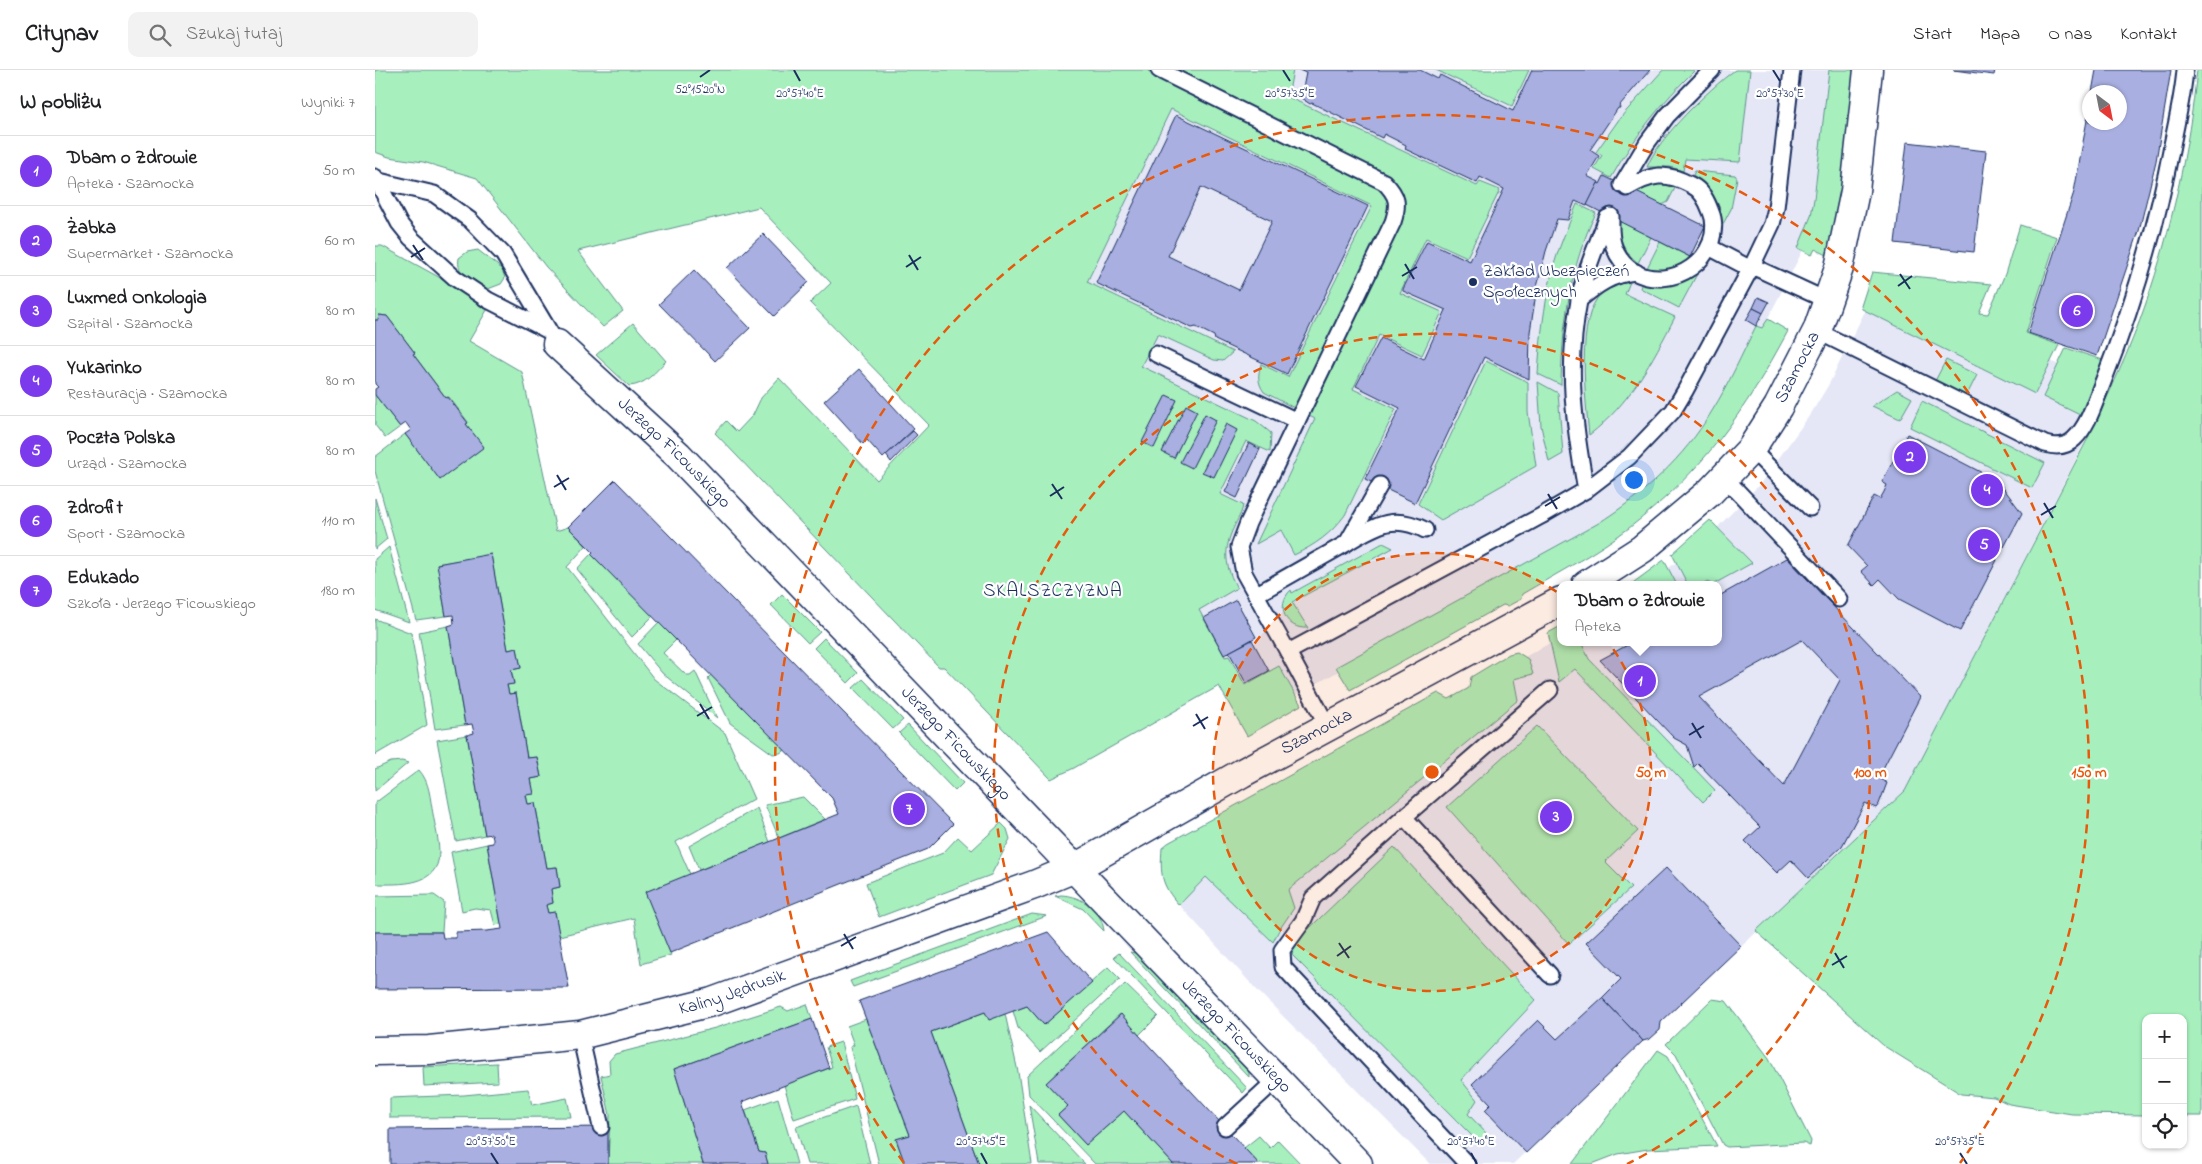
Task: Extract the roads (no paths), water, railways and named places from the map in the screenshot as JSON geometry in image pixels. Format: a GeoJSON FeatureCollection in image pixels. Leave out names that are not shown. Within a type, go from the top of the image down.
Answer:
{"type":"FeatureCollection","features":[{"type":"Feature","properties":{"kind":"street","name":"Szamocka"},"geometry":{"type":"LineString","coordinates":[[1592,581],[1642,549],[1711,492],[1751,449],[1778,407],[1817,331],[1839,268],[1855,190],[1868,70]]}},
{"type":"Feature","properties":{"kind":"street","name":"Jerzego Ficowskiego"},"geometry":{"type":"LineString","coordinates":[[552,337],[678,455],[1358,1164]]}},
{"type":"Feature","properties":{"kind":"street","name":"Szamocka"},"geometry":{"type":"LineString","coordinates":[[1075,868],[1243,772],[1557,603]]}},
{"type":"Feature","properties":{"kind":"street","name":"Kaliny Jędrusik"},"geometry":{"type":"LineString","coordinates":[[375,1051],[429,1050],[580,1035],[712,1002],[1020,890],[1075,868]]}},
{"type":"Feature","properties":{"kind":"lane"},"geometry":{"type":"LineString","coordinates":[[1159,70],[1384,182],[1393,191],[1397,210],[1393,222],[1248,523],[1239,547],[1244,573],[1328,727]]}},
{"type":"Feature","properties":{"kind":"lane"},"geometry":{"type":"LineString","coordinates":[[1586,490],[1573,421],[1572,394],[1573,353],[1579,300],[1609,215],[1610,232],[1614,248],[1624,262],[1636,272],[1652,278],[1668,278],[1683,274],[1697,265],[1709,247],[1713,235],[1713,218],[1707,201],[1695,187],[1680,178],[1662,175],[1644,178],[1625,186],[1647,143],[1667,116],[1712,70]]}},
{"type":"Feature","properties":{"kind":"lane"},"geometry":{"type":"LineString","coordinates":[[1288,652],[1533,521],[1586,490],[1629,457],[1673,411],[1752,267],[1772,224],[1777,208],[1792,70]]}},
{"type":"Feature","properties":{"kind":"lane"},"geometry":{"type":"LineString","coordinates":[[1817,331],[2045,444],[2060,445],[2074,439],[2086,423],[2112,360],[2152,238],[2170,158],[2185,70]]}},
{"type":"Feature","properties":{"kind":"lane","name":"Jerzego Ficowskiego"},"geometry":{"type":"LineString","coordinates":[[376,179],[399,223],[411,238],[455,278],[488,300],[552,337]]}},
{"type":"Feature","properties":{"kind":"lane","name":"Jerzego Ficowskiego"},"geometry":{"type":"LineString","coordinates":[[376,179],[434,194],[470,220],[503,254],[552,337]]}},
{"type":"Feature","properties":{"kind":"lane"},"geometry":{"type":"LineString","coordinates":[[1709,247],[1829,301]]}},
{"type":"Feature","properties":{"kind":"lane"},"geometry":{"type":"LineString","coordinates":[[1579,300],[1608,278],[1622,273],[1636,272]]}},
{"type":"Feature","properties":{"kind":"lane"},"geometry":{"type":"LineString","coordinates":[[1156,354],[1297,421]]}},
{"type":"Feature","properties":{"kind":"lane"},"geometry":{"type":"LineString","coordinates":[[1751,449],[1810,508]]}},
{"type":"Feature","properties":{"kind":"lane"},"geometry":{"type":"LineString","coordinates":[[1724,478],[1839,599]]}},
{"type":"Feature","properties":{"kind":"lane"},"geometry":{"type":"LineString","coordinates":[[1347,543],[1380,485]]}},
{"type":"Feature","properties":{"kind":"lane"},"geometry":{"type":"LineString","coordinates":[[1257,594],[1374,526],[1391,522],[1410,523],[1425,530]]}},
{"type":"Feature","properties":{"kind":"lane"},"geometry":{"type":"LineString","coordinates":[[1467,1164],[1283,966],[1282,950],[1303,921],[1313,898],[1550,690]]}},
{"type":"Feature","properties":{"kind":"lane"},"geometry":{"type":"LineString","coordinates":[[1404,817],[1551,975]]}},
{"type":"Feature","properties":{"kind":"lane"},"geometry":{"type":"LineString","coordinates":[[580,1035],[601,1127]]}},
{"type":"Feature","properties":{"kind":"lane"},"geometry":{"type":"LineString","coordinates":[[1225,1127],[1277,1079]]}},
{"type":"Feature","properties":{"kind":"place","name":"Zakład Ubezpieczeń Społecznych"},"geometry":{"type":"Point","coordinates":[1473,282]}},
{"type":"Feature","properties":{"kind":"place","name":"Zdrofit"},"geometry":{"type":"Point","coordinates":[2077,311]}},
{"type":"Feature","properties":{"kind":"place","name":"Żabka"},"geometry":{"type":"Point","coordinates":[1910,457]}},
{"type":"Feature","properties":{"kind":"place","name":"Yukarinko"},"geometry":{"type":"Point","coordinates":[1987,490]}},
{"type":"Feature","properties":{"kind":"place","name":"Poczta Polska"},"geometry":{"type":"Point","coordinates":[1984,545]}},
{"type":"Feature","properties":{"kind":"place","name":"Dbam o Zdrowie"},"geometry":{"type":"Point","coordinates":[1640,681]}},
{"type":"Feature","properties":{"kind":"place","name":"Edukado"},"geometry":{"type":"Point","coordinates":[909,809]}},
{"type":"Feature","properties":{"kind":"place","name":"Luxmed Onkologia"},"geometry":{"type":"Point","coordinates":[1556,817]}},
{"type":"Feature","properties":{"kind":"district","name":"SKALSZCZYZNA"},"geometry":{"type":"Point","coordinates":[1053,591]}}]}
